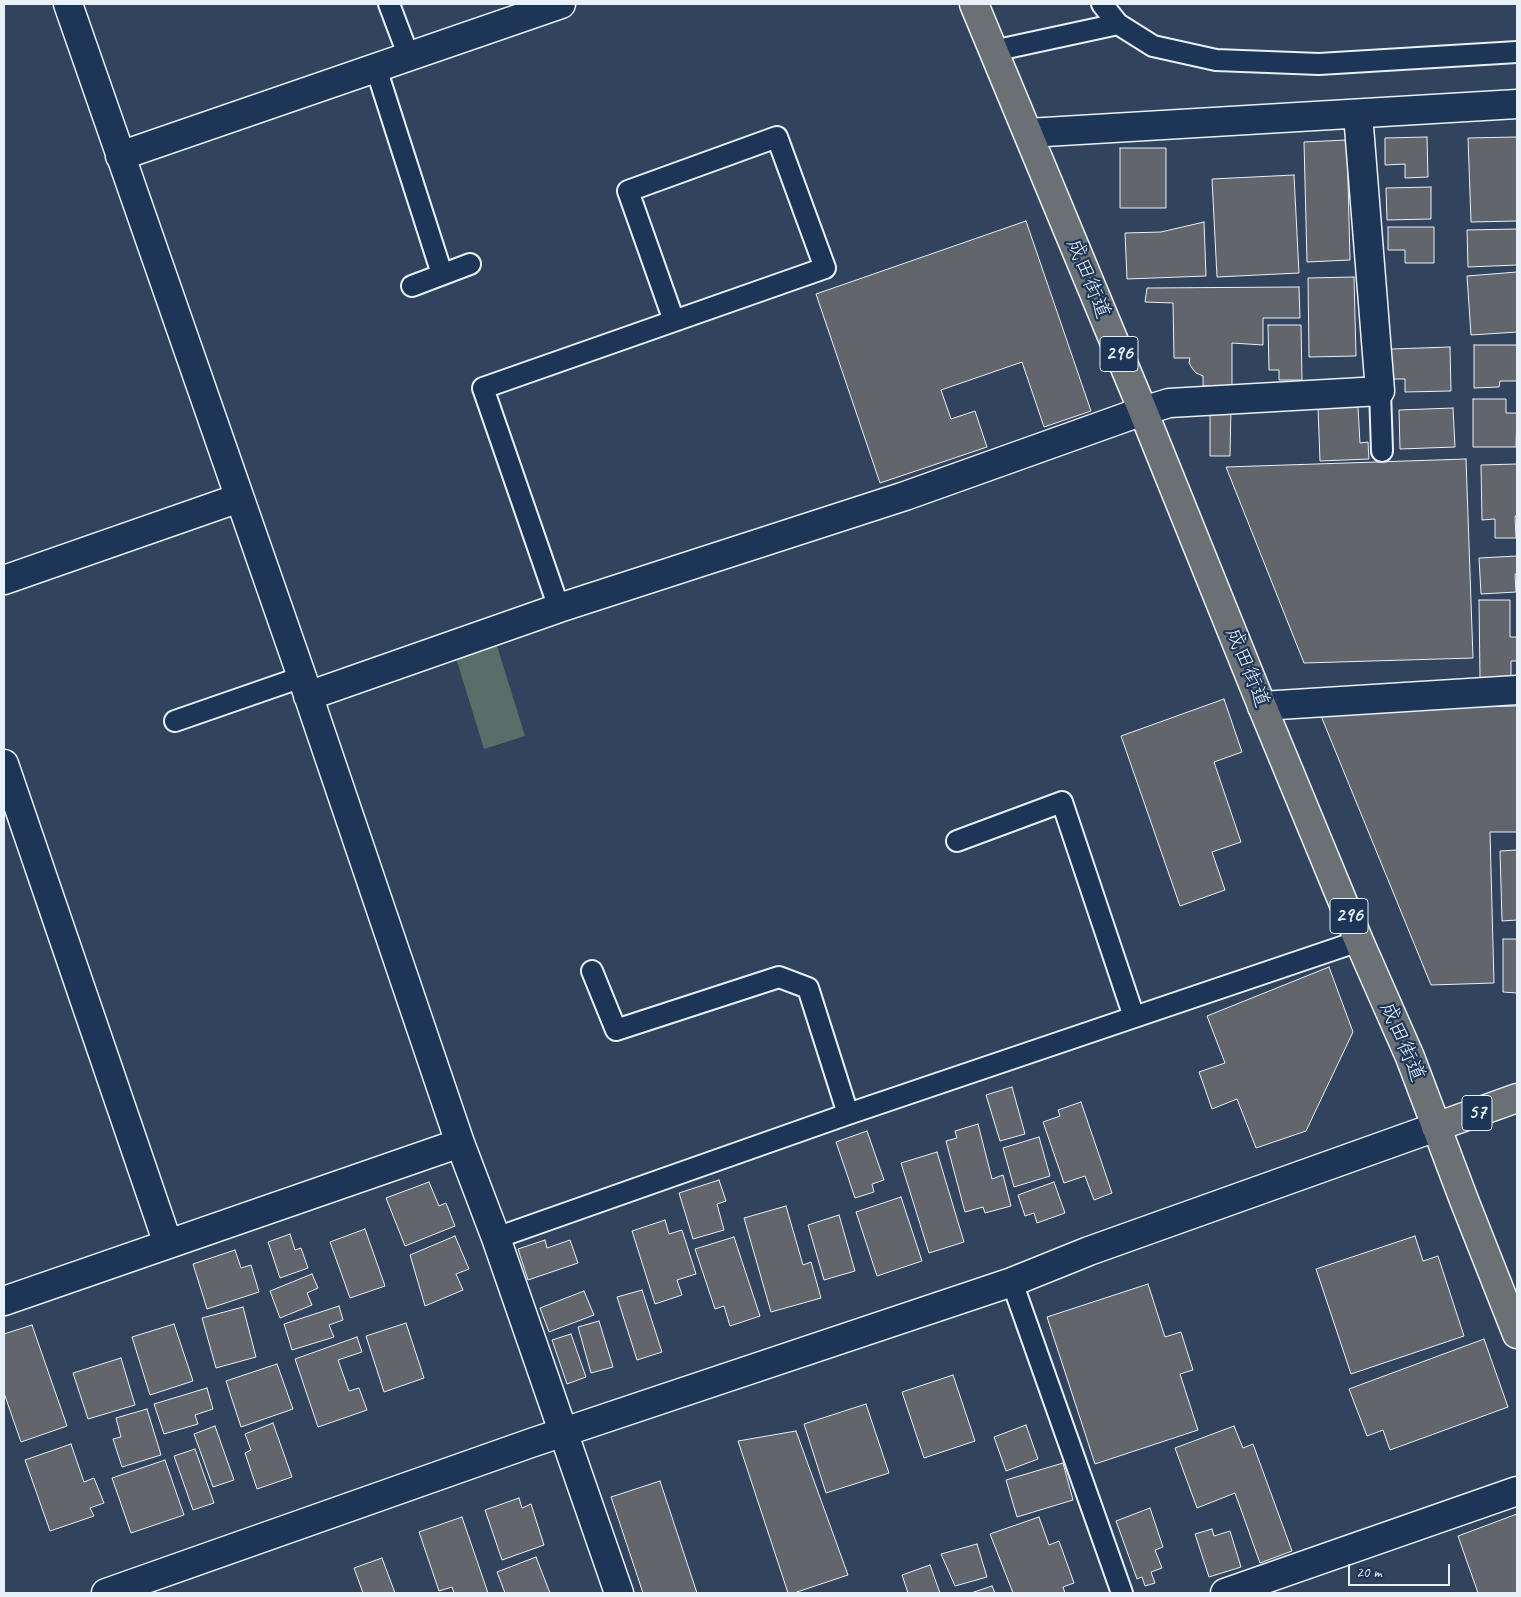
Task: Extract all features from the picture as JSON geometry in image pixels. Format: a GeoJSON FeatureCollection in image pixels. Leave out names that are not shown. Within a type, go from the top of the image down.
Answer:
{"type":"FeatureCollection","features":[{"type":"Feature","properties":{"kind":"main road","name":"成田街道"},"geometry":{"type":"LineString","coordinates":[[974,4],[1143,411],[1262,706],[1410,1057],[1436,1127],[1514,1320]]}},
{"type":"Feature","properties":{"kind":"main road","name":"57"},"geometry":{"type":"LineString","coordinates":[[1436,1127],[1517,1098]]}},
{"type":"Feature","properties":{"kind":"street"},"geometry":{"type":"LineString","coordinates":[[68,4],[240,498],[460,1143],[496,1238],[619,1593]]}},
{"type":"Feature","properties":{"kind":"street"},"geometry":{"type":"LineString","coordinates":[[120,156],[560,4]]}},
{"type":"Feature","properties":{"kind":"street"},"geometry":{"type":"LineString","coordinates":[[1028,133],[1517,104]]}},
{"type":"Feature","properties":{"kind":"street"},"geometry":{"type":"LineString","coordinates":[[305,687],[559,608],[906,496],[1170,403],[1380,391],[1358,114]]}},
{"type":"Feature","properties":{"kind":"street"},"geometry":{"type":"LineString","coordinates":[[4,580],[240,498]]}},
{"type":"Feature","properties":{"kind":"street"},"geometry":{"type":"LineString","coordinates":[[1262,706],[1517,690]]}},
{"type":"Feature","properties":{"kind":"street"},"geometry":{"type":"LineString","coordinates":[[4,764],[168,1244]]}},
{"type":"Feature","properties":{"kind":"street"},"geometry":{"type":"LineString","coordinates":[[106,1593],[563,1433],[1012,1282],[1098,1248],[1436,1127]]}},
{"type":"Feature","properties":{"kind":"street"},"geometry":{"type":"LineString","coordinates":[[4,1301],[460,1143]]}},
{"type":"Feature","properties":{"kind":"street"},"geometry":{"type":"LineString","coordinates":[[1224,1593],[1517,1491]]}},
{"type":"Feature","properties":{"kind":"lane"},"geometry":{"type":"LineString","coordinates":[[389,4],[409,57]]}},
{"type":"Feature","properties":{"kind":"lane"},"geometry":{"type":"LineString","coordinates":[[1102,4],[1118,24],[1153,46],[1216,60],[1319,64],[1517,52]]}},
{"type":"Feature","properties":{"kind":"lane"},"geometry":{"type":"LineString","coordinates":[[993,51],[1118,24]]}},
{"type":"Feature","properties":{"kind":"lane"},"geometry":{"type":"LineString","coordinates":[[376,68],[442,274]]}},
{"type":"Feature","properties":{"kind":"lane"},"geometry":{"type":"LineString","coordinates":[[559,608],[483,388],[674,321],[825,268],[777,137],[628,191],[674,321]]}},
{"type":"Feature","properties":{"kind":"lane"},"geometry":{"type":"LineString","coordinates":[[412,286],[470,264]]}},
{"type":"Feature","properties":{"kind":"lane"},"geometry":{"type":"LineString","coordinates":[[1380,391],[1382,451]]}},
{"type":"Feature","properties":{"kind":"lane"},"geometry":{"type":"LineString","coordinates":[[175,721],[305,687]]}},
{"type":"Feature","properties":{"kind":"lane"},"geometry":{"type":"LineString","coordinates":[[957,841],[1062,802],[1134,1018]]}},
{"type":"Feature","properties":{"kind":"lane"},"geometry":{"type":"LineString","coordinates":[[496,1238],[848,1114],[1360,941]]}},
{"type":"Feature","properties":{"kind":"lane"},"geometry":{"type":"LineString","coordinates":[[592,971],[616,1030],[780,977],[808,988],[848,1114]]}},
{"type":"Feature","properties":{"kind":"lane"},"geometry":{"type":"LineString","coordinates":[[1012,1282],[1122,1593]]}},
{"type":"Feature","properties":{"kind":"green space"},"geometry":{"type":"Polygon","coordinates":[[[497,646],[525,736],[484,749],[456,658],[497,646]]]}},
{"type":"Feature","properties":{"kind":"building"},"geometry":{"type":"Polygon","coordinates":[[[1427,137],[1428,177],[1405,178],[1405,164],[1385,165],[1385,138],[1427,137]]]}},
{"type":"Feature","properties":{"kind":"building"},"geometry":{"type":"Polygon","coordinates":[[[1517,137],[1517,221],[1471,222],[1468,138],[1517,137]]]}},
{"type":"Feature","properties":{"kind":"building"},"geometry":{"type":"Polygon","coordinates":[[[1347,140],[1350,260],[1307,262],[1304,142],[1347,140]]]}},
{"type":"Feature","properties":{"kind":"building"},"geometry":{"type":"Polygon","coordinates":[[[1120,148],[1166,148],[1166,208],[1120,208],[1120,148]]]}},
{"type":"Feature","properties":{"kind":"building"},"geometry":{"type":"Polygon","coordinates":[[[1294,175],[1299,273],[1217,277],[1212,179],[1294,175]]]}},
{"type":"Feature","properties":{"kind":"building"},"geometry":{"type":"Polygon","coordinates":[[[1431,187],[1431,219],[1387,220],[1386,188],[1431,187]]]}},
{"type":"Feature","properties":{"kind":"building"},"geometry":{"type":"Polygon","coordinates":[[[1026,221],[1091,411],[1044,427],[1022,362],[941,390],[951,419],[975,411],[987,447],[880,483],[816,294],[1026,221]]]}},
{"type":"Feature","properties":{"kind":"building"},"geometry":{"type":"Polygon","coordinates":[[[1204,222],[1206,276],[1127,279],[1125,233],[1161,232],[1204,222]]]}},
{"type":"Feature","properties":{"kind":"building"},"geometry":{"type":"Polygon","coordinates":[[[1388,227],[1434,227],[1434,263],[1405,263],[1405,250],[1388,250],[1388,227]]]}},
{"type":"Feature","properties":{"kind":"building"},"geometry":{"type":"Polygon","coordinates":[[[1517,229],[1517,265],[1468,267],[1467,230],[1517,229]]]}},
{"type":"Feature","properties":{"kind":"building"},"geometry":{"type":"Polygon","coordinates":[[[1517,272],[1517,332],[1471,335],[1467,276],[1517,272]]]}},
{"type":"Feature","properties":{"kind":"building"},"geometry":{"type":"Polygon","coordinates":[[[1354,277],[1356,356],[1309,357],[1308,278],[1354,277]]]}},
{"type":"Feature","properties":{"kind":"building"},"geometry":{"type":"Polygon","coordinates":[[[1299,287],[1300,318],[1263,318],[1263,345],[1232,343],[1232,386],[1203,386],[1203,376],[1196,373],[1192,368],[1189,363],[1190,358],[1174,358],[1173,303],[1145,302],[1147,288],[1299,287]]]}},
{"type":"Feature","properties":{"kind":"building"},"geometry":{"type":"Polygon","coordinates":[[[1268,325],[1301,325],[1302,380],[1279,380],[1279,370],[1269,370],[1268,325]]]}},
{"type":"Feature","properties":{"kind":"building"},"geometry":{"type":"Polygon","coordinates":[[[1474,345],[1517,345],[1517,381],[1500,381],[1499,387],[1474,388],[1474,345]]]}},
{"type":"Feature","properties":{"kind":"building"},"geometry":{"type":"Polygon","coordinates":[[[1450,347],[1451,391],[1405,392],[1405,379],[1392,379],[1391,349],[1450,347]]]}},
{"type":"Feature","properties":{"kind":"building"},"geometry":{"type":"Polygon","coordinates":[[[1473,399],[1506,399],[1506,413],[1517,413],[1516,447],[1473,447],[1473,399]]]}},
{"type":"Feature","properties":{"kind":"building"},"geometry":{"type":"Polygon","coordinates":[[[1210,405],[1231,405],[1230,456],[1210,456],[1210,405]]]}},
{"type":"Feature","properties":{"kind":"building"},"geometry":{"type":"Polygon","coordinates":[[[1358,407],[1360,443],[1368,442],[1369,459],[1320,461],[1318,408],[1358,407]]]}},
{"type":"Feature","properties":{"kind":"building"},"geometry":{"type":"Polygon","coordinates":[[[1453,408],[1455,447],[1400,449],[1399,410],[1453,408]]]}},
{"type":"Feature","properties":{"kind":"building"},"geometry":{"type":"Polygon","coordinates":[[[1466,459],[1473,658],[1304,663],[1226,467],[1466,459]]]}},
{"type":"Feature","properties":{"kind":"building"},"geometry":{"type":"Polygon","coordinates":[[[1517,464],[1516,538],[1495,538],[1495,519],[1482,520],[1481,465],[1517,464]]]}},
{"type":"Feature","properties":{"kind":"building"},"geometry":{"type":"Polygon","coordinates":[[[1517,556],[1516,592],[1481,594],[1479,558],[1517,556]]]}},
{"type":"Feature","properties":{"kind":"building"},"geometry":{"type":"Polygon","coordinates":[[[1479,600],[1510,600],[1510,637],[1517,637],[1517,661],[1511,661],[1511,678],[1480,678],[1479,600]]]}},
{"type":"Feature","properties":{"kind":"building"},"geometry":{"type":"Polygon","coordinates":[[[1224,699],[1242,752],[1214,762],[1241,842],[1212,852],[1225,890],[1180,906],[1121,736],[1224,699]]]}},
{"type":"Feature","properties":{"kind":"building"},"geometry":{"type":"Polygon","coordinates":[[[1517,706],[1517,832],[1490,832],[1494,983],[1431,985],[1319,711],[1517,706]]]}},
{"type":"Feature","properties":{"kind":"building"},"geometry":{"type":"Polygon","coordinates":[[[1517,850],[1517,920],[1502,921],[1500,851],[1517,850]]]}},
{"type":"Feature","properties":{"kind":"building"},"geometry":{"type":"Polygon","coordinates":[[[1503,939],[1517,939],[1517,993],[1503,992],[1503,939]]]}},
{"type":"Feature","properties":{"kind":"building"},"geometry":{"type":"Polygon","coordinates":[[[1329,967],[1353,1032],[1306,1131],[1256,1148],[1237,1099],[1212,1109],[1199,1072],[1225,1063],[1207,1016],[1329,967]]]}},
{"type":"Feature","properties":{"kind":"building"},"geometry":{"type":"Polygon","coordinates":[[[1012,1087],[1025,1134],[1000,1141],[986,1095],[1012,1087]]]}},
{"type":"Feature","properties":{"kind":"building"},"geometry":{"type":"Polygon","coordinates":[[[1081,1102],[1112,1193],[1094,1200],[1085,1176],[1064,1183],[1043,1122],[1060,1116],[1058,1110],[1081,1102]]]}},
{"type":"Feature","properties":{"kind":"building"},"geometry":{"type":"Polygon","coordinates":[[[978,1124],[992,1179],[1003,1175],[1011,1206],[985,1213],[983,1207],[965,1212],[946,1141],[957,1138],[955,1131],[978,1124]]]}},
{"type":"Feature","properties":{"kind":"building"},"geometry":{"type":"Polygon","coordinates":[[[867,1131],[884,1180],[872,1184],[874,1192],[855,1198],[836,1142],[867,1131]]]}},
{"type":"Feature","properties":{"kind":"building"},"geometry":{"type":"Polygon","coordinates":[[[1039,1137],[1050,1176],[1014,1187],[1003,1148],[1039,1137]]]}},
{"type":"Feature","properties":{"kind":"building"},"geometry":{"type":"Polygon","coordinates":[[[937,1152],[964,1242],[929,1253],[901,1163],[937,1152]]]}},
{"type":"Feature","properties":{"kind":"building"},"geometry":{"type":"Polygon","coordinates":[[[719,1180],[726,1201],[717,1204],[724,1230],[693,1239],[679,1193],[719,1180]]]}},
{"type":"Feature","properties":{"kind":"building"},"geometry":{"type":"Polygon","coordinates":[[[429,1182],[439,1206],[446,1203],[455,1226],[405,1246],[386,1198],[429,1182]]]}},
{"type":"Feature","properties":{"kind":"building"},"geometry":{"type":"Polygon","coordinates":[[[1054,1182],[1065,1213],[1037,1223],[1034,1213],[1025,1216],[1018,1195],[1054,1182]]]}},
{"type":"Feature","properties":{"kind":"building"},"geometry":{"type":"Polygon","coordinates":[[[901,1197],[922,1261],[877,1276],[856,1212],[901,1197]]]}},
{"type":"Feature","properties":{"kind":"building"},"geometry":{"type":"Polygon","coordinates":[[[786,1206],[803,1265],[811,1262],[821,1298],[771,1312],[744,1218],[786,1206]]]}},
{"type":"Feature","properties":{"kind":"building"},"geometry":{"type":"Polygon","coordinates":[[[839,1215],[855,1271],[824,1280],[808,1225],[839,1215]]]}},
{"type":"Feature","properties":{"kind":"building"},"geometry":{"type":"Polygon","coordinates":[[[665,1220],[669,1234],[682,1230],[696,1274],[677,1280],[682,1295],[655,1304],[632,1231],[665,1220]]]}},
{"type":"Feature","properties":{"kind":"building"},"geometry":{"type":"Polygon","coordinates":[[[365,1229],[385,1286],[350,1298],[330,1242],[365,1229]]]}},
{"type":"Feature","properties":{"kind":"building"},"geometry":{"type":"Polygon","coordinates":[[[290,1234],[295,1250],[301,1248],[308,1268],[280,1278],[268,1242],[290,1234]]]}},
{"type":"Feature","properties":{"kind":"building"},"geometry":{"type":"Polygon","coordinates":[[[455,1236],[469,1269],[456,1274],[463,1290],[425,1306],[410,1255],[455,1236]]]}},
{"type":"Feature","properties":{"kind":"building"},"geometry":{"type":"Polygon","coordinates":[[[1415,1236],[1423,1261],[1438,1256],[1464,1336],[1351,1374],[1316,1269],[1415,1236]]]}},
{"type":"Feature","properties":{"kind":"building"},"geometry":{"type":"Polygon","coordinates":[[[734,1237],[760,1316],[730,1326],[724,1306],[715,1309],[695,1249],[734,1237]]]}},
{"type":"Feature","properties":{"kind":"building"},"geometry":{"type":"Polygon","coordinates":[[[545,1240],[547,1248],[570,1240],[578,1263],[528,1280],[518,1249],[545,1240]]]}},
{"type":"Feature","properties":{"kind":"building"},"geometry":{"type":"Polygon","coordinates":[[[235,1250],[241,1268],[251,1265],[259,1292],[207,1309],[193,1264],[235,1250]]]}},
{"type":"Feature","properties":{"kind":"building"},"geometry":{"type":"Polygon","coordinates":[[[312,1274],[318,1288],[307,1293],[312,1305],[280,1318],[270,1291],[312,1274]]]}},
{"type":"Feature","properties":{"kind":"building"},"geometry":{"type":"Polygon","coordinates":[[[1148,1284],[1165,1337],[1181,1332],[1193,1370],[1180,1374],[1198,1430],[1095,1464],[1047,1317],[1148,1284]]]}},
{"type":"Feature","properties":{"kind":"building"},"geometry":{"type":"Polygon","coordinates":[[[642,1290],[662,1352],[637,1360],[617,1297],[642,1290]]]}},
{"type":"Feature","properties":{"kind":"building"},"geometry":{"type":"Polygon","coordinates":[[[584,1291],[594,1315],[549,1332],[540,1308],[584,1291]]]}},
{"type":"Feature","properties":{"kind":"building"},"geometry":{"type":"Polygon","coordinates":[[[339,1306],[343,1320],[329,1325],[334,1337],[292,1350],[284,1324],[339,1306]]]}},
{"type":"Feature","properties":{"kind":"building"},"geometry":{"type":"Polygon","coordinates":[[[243,1307],[256,1357],[216,1368],[202,1318],[243,1307]]]}},
{"type":"Feature","properties":{"kind":"building"},"geometry":{"type":"Polygon","coordinates":[[[599,1321],[613,1367],[591,1373],[578,1327],[599,1321]]]}},
{"type":"Feature","properties":{"kind":"building"},"geometry":{"type":"Polygon","coordinates":[[[406,1323],[424,1378],[384,1392],[366,1336],[406,1323]]]}},
{"type":"Feature","properties":{"kind":"building"},"geometry":{"type":"Polygon","coordinates":[[[174,1324],[193,1381],[150,1395],[132,1337],[174,1324]]]}},
{"type":"Feature","properties":{"kind":"building"},"geometry":{"type":"Polygon","coordinates":[[[32,1325],[67,1426],[21,1442],[4,1393],[4,1334],[32,1325]]]}},
{"type":"Feature","properties":{"kind":"building"},"geometry":{"type":"Polygon","coordinates":[[[571,1334],[586,1377],[567,1384],[552,1340],[571,1334]]]}},
{"type":"Feature","properties":{"kind":"building"},"geometry":{"type":"Polygon","coordinates":[[[357,1337],[362,1352],[338,1360],[349,1391],[359,1388],[367,1410],[318,1427],[295,1359],[357,1337]]]}},
{"type":"Feature","properties":{"kind":"building"},"geometry":{"type":"Polygon","coordinates":[[[1484,1339],[1508,1407],[1390,1450],[1383,1430],[1367,1436],[1349,1389],[1484,1339]]]}},
{"type":"Feature","properties":{"kind":"building"},"geometry":{"type":"Polygon","coordinates":[[[121,1358],[135,1405],[88,1419],[73,1373],[121,1358]]]}},
{"type":"Feature","properties":{"kind":"building"},"geometry":{"type":"Polygon","coordinates":[[[277,1364],[293,1409],[241,1427],[226,1381],[277,1364]]]}},
{"type":"Feature","properties":{"kind":"building"},"geometry":{"type":"Polygon","coordinates":[[[953,1375],[975,1441],[924,1458],[902,1392],[953,1375]]]}},
{"type":"Feature","properties":{"kind":"building"},"geometry":{"type":"Polygon","coordinates":[[[207,1388],[213,1409],[195,1415],[198,1424],[164,1434],[154,1404],[207,1388]]]}},
{"type":"Feature","properties":{"kind":"building"},"geometry":{"type":"Polygon","coordinates":[[[866,1404],[889,1473],[826,1493],[804,1424],[866,1404]]]}},
{"type":"Feature","properties":{"kind":"building"},"geometry":{"type":"Polygon","coordinates":[[[147,1409],[161,1455],[122,1467],[113,1439],[121,1437],[116,1418],[147,1409]]]}},
{"type":"Feature","properties":{"kind":"building"},"geometry":{"type":"Polygon","coordinates":[[[273,1423],[292,1477],[257,1489],[245,1453],[251,1450],[245,1434],[273,1423]]]}},
{"type":"Feature","properties":{"kind":"building"},"geometry":{"type":"Polygon","coordinates":[[[1026,1425],[1038,1459],[1006,1471],[994,1437],[1026,1425]]]}},
{"type":"Feature","properties":{"kind":"building"},"geometry":{"type":"Polygon","coordinates":[[[215,1426],[234,1480],[213,1487],[194,1434],[215,1426]]]}},
{"type":"Feature","properties":{"kind":"building"},"geometry":{"type":"Polygon","coordinates":[[[1234,1426],[1243,1448],[1253,1444],[1292,1551],[1260,1563],[1235,1493],[1197,1508],[1175,1448],[1234,1426]]]}},
{"type":"Feature","properties":{"kind":"building"},"geometry":{"type":"Polygon","coordinates":[[[796,1431],[848,1575],[794,1593],[788,1593],[738,1441],[796,1431]]]}},
{"type":"Feature","properties":{"kind":"building"},"geometry":{"type":"Polygon","coordinates":[[[71,1444],[84,1482],[94,1478],[104,1503],[90,1508],[94,1516],[50,1531],[25,1460],[71,1444]]]}},
{"type":"Feature","properties":{"kind":"building"},"geometry":{"type":"Polygon","coordinates":[[[195,1449],[214,1503],[193,1510],[174,1456],[195,1449]]]}},
{"type":"Feature","properties":{"kind":"building"},"geometry":{"type":"Polygon","coordinates":[[[165,1460],[184,1515],[131,1533],[112,1478],[165,1460]]]}},
{"type":"Feature","properties":{"kind":"building"},"geometry":{"type":"Polygon","coordinates":[[[1063,1463],[1073,1500],[1017,1517],[1006,1480],[1063,1463]]]}},
{"type":"Feature","properties":{"kind":"building"},"geometry":{"type":"Polygon","coordinates":[[[660,1481],[697,1593],[643,1593],[611,1497],[660,1481]]]}},
{"type":"Feature","properties":{"kind":"building"},"geometry":{"type":"Polygon","coordinates":[[[519,1498],[522,1508],[531,1504],[544,1545],[502,1560],[485,1510],[519,1498]]]}},
{"type":"Feature","properties":{"kind":"building"},"geometry":{"type":"Polygon","coordinates":[[[1150,1508],[1163,1547],[1155,1550],[1162,1568],[1151,1572],[1155,1583],[1145,1586],[1142,1577],[1137,1579],[1116,1521],[1150,1508]]]}},
{"type":"Feature","properties":{"kind":"building"},"geometry":{"type":"Polygon","coordinates":[[[1517,1514],[1517,1593],[1478,1593],[1458,1536],[1517,1514]]]}},
{"type":"Feature","properties":{"kind":"building"},"geometry":{"type":"Polygon","coordinates":[[[462,1517],[488,1593],[454,1593],[452,1587],[439,1591],[419,1532],[462,1517]]]}},
{"type":"Feature","properties":{"kind":"building"},"geometry":{"type":"Polygon","coordinates":[[[1039,1517],[1049,1545],[1059,1541],[1074,1583],[1063,1587],[1065,1593],[1013,1593],[990,1534],[1039,1517]]]}},
{"type":"Feature","properties":{"kind":"building"},"geometry":{"type":"Polygon","coordinates":[[[1212,1529],[1214,1536],[1230,1531],[1241,1567],[1209,1577],[1195,1534],[1212,1529]]]}},
{"type":"Feature","properties":{"kind":"building"},"geometry":{"type":"Polygon","coordinates":[[[977,1544],[987,1577],[955,1586],[941,1554],[977,1544]]]}},
{"type":"Feature","properties":{"kind":"building"},"geometry":{"type":"Polygon","coordinates":[[[536,1557],[550,1593],[505,1593],[497,1572],[536,1557]]]}},
{"type":"Feature","properties":{"kind":"building"},"geometry":{"type":"Polygon","coordinates":[[[382,1558],[395,1593],[363,1593],[354,1568],[382,1558]]]}},
{"type":"Feature","properties":{"kind":"building"},"geometry":{"type":"Polygon","coordinates":[[[930,1565],[940,1593],[908,1593],[902,1575],[930,1565]]]}},
{"type":"Feature","properties":{"kind":"building"},"geometry":{"type":"Polygon","coordinates":[[[992,1586],[995,1593],[971,1593],[992,1586]]]}}]}
